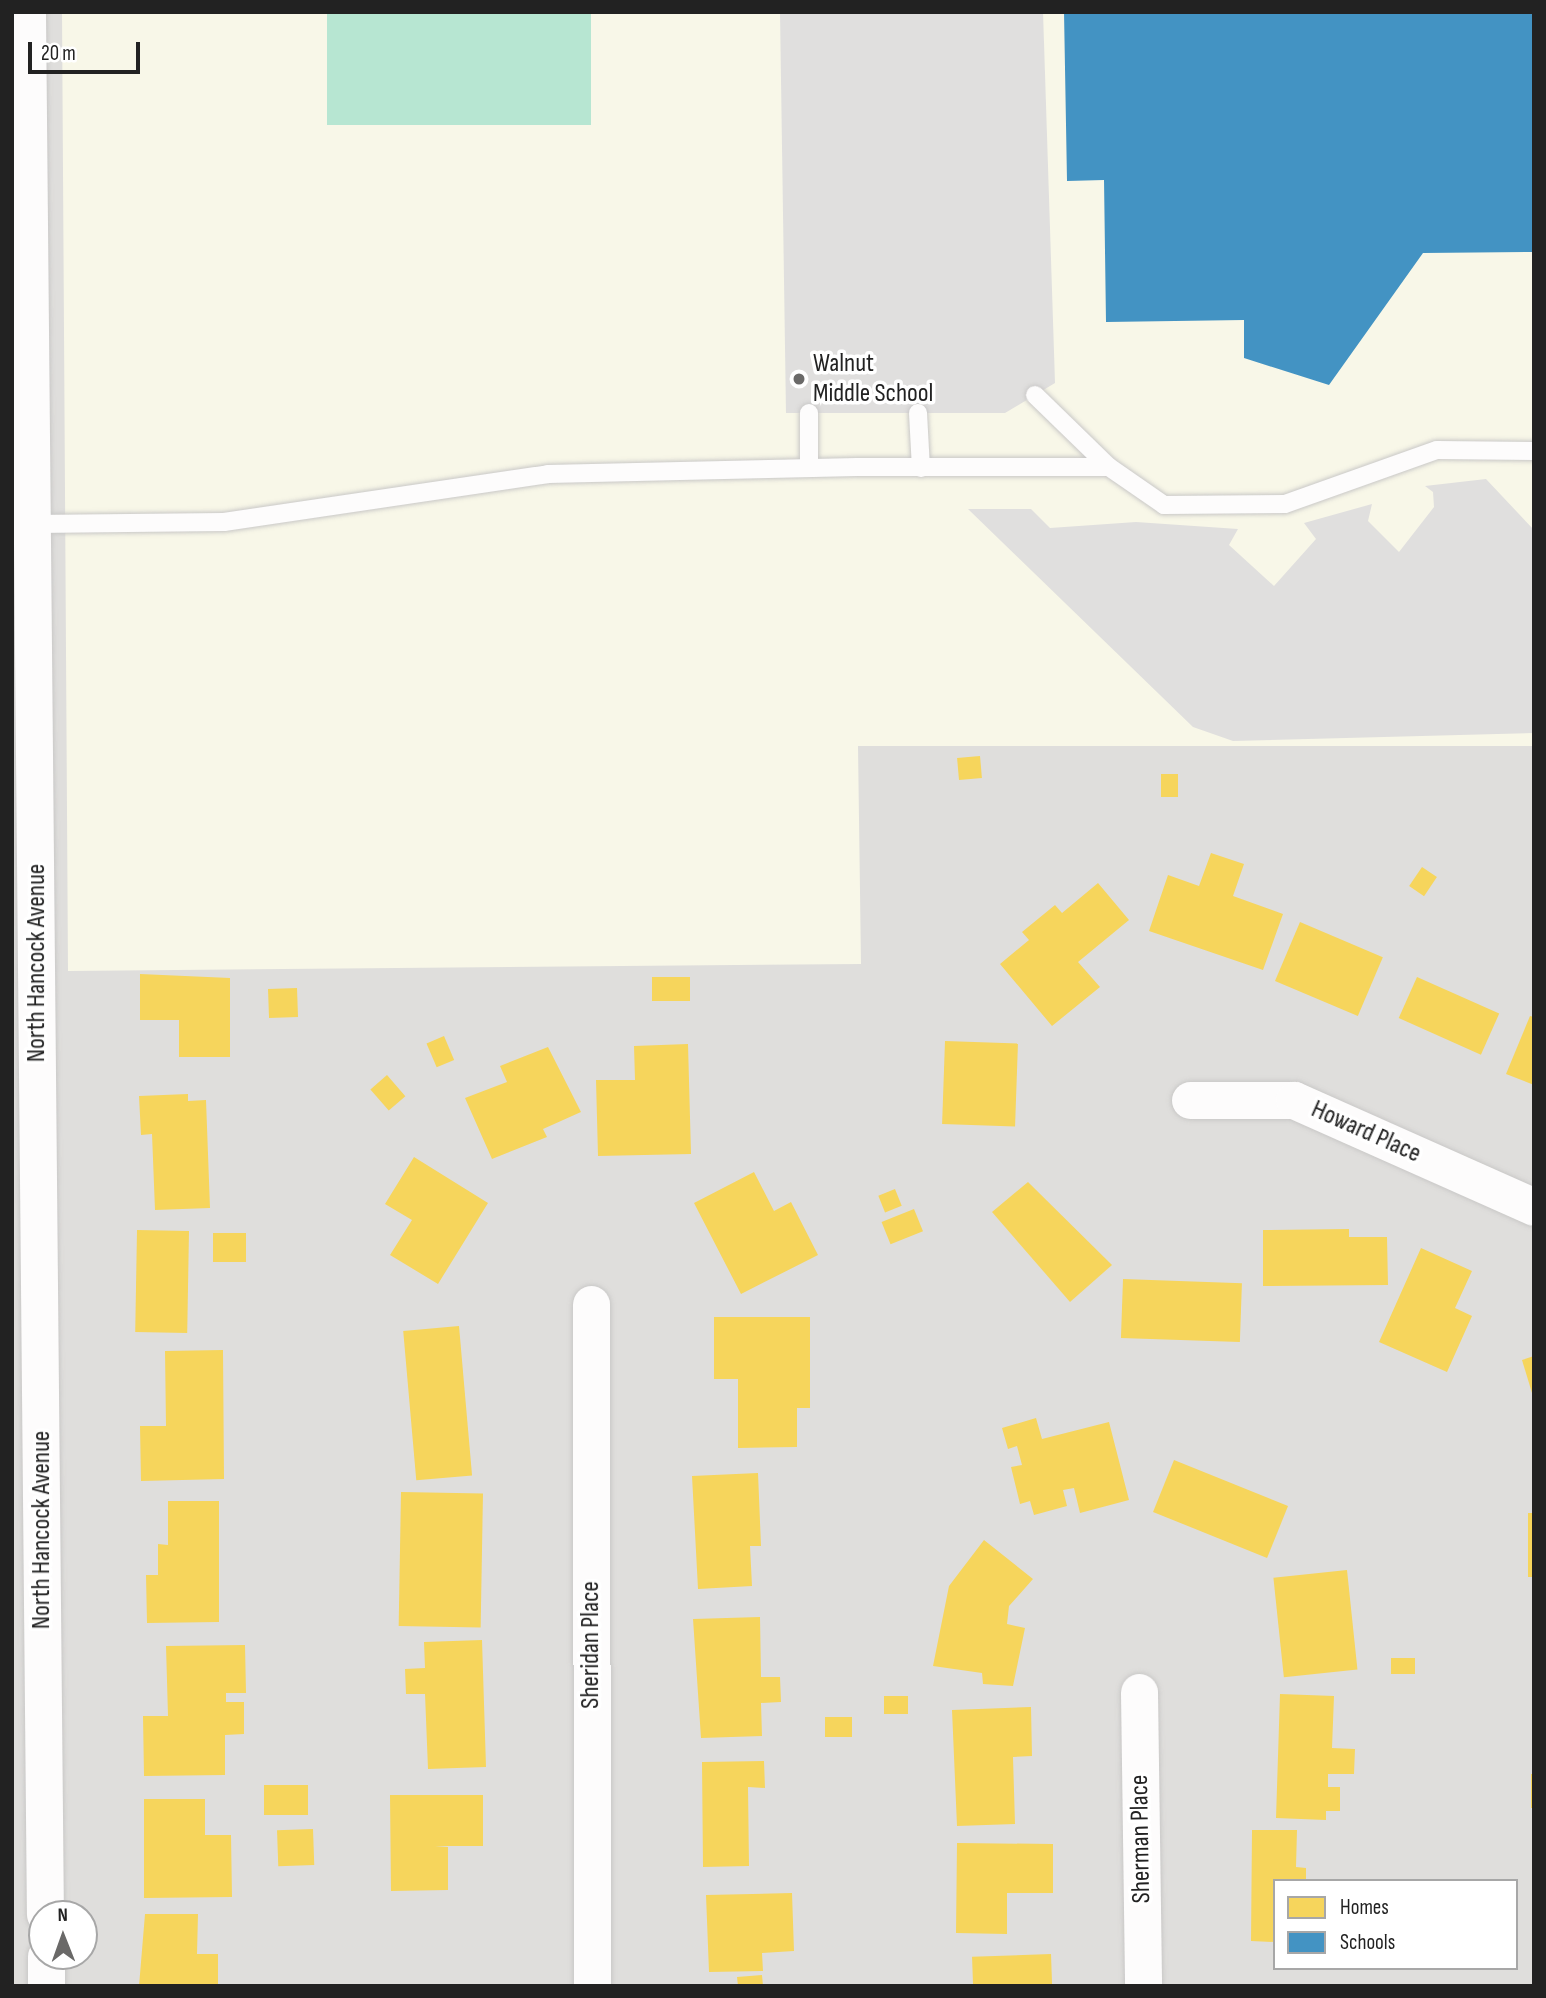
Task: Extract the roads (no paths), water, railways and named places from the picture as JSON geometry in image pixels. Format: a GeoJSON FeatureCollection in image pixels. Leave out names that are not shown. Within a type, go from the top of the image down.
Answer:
{"type":"FeatureCollection","features":[{"type":"Feature","properties":{"kind":"street","name":"North Hancock Avenue"},"geometry":{"type":"LineString","coordinates":[[27,12],[20,64],[34,524],[45,1900]]}},
{"type":"Feature","properties":{"kind":"street","name":"Howard Place"},"geometry":{"type":"LineString","coordinates":[[1190,1100],[1294,1100],[1534,1207]]}},
{"type":"Feature","properties":{"kind":"street","name":"Sheridan Place"},"geometry":{"type":"LineString","coordinates":[[591,1304],[592,1986]]}},
{"type":"Feature","properties":{"kind":"street","name":"Sherman Place"},"geometry":{"type":"LineString","coordinates":[[1139,1692],[1143,1986]]}},
{"type":"Feature","properties":{"kind":"lane"},"geometry":{"type":"LineString","coordinates":[[1035,395],[1109,467],[1164,505],[1285,504],[1437,450],[1534,451]]}},
{"type":"Feature","properties":{"kind":"lane"},"geometry":{"type":"LineString","coordinates":[[808,413],[809,468]]}},
{"type":"Feature","properties":{"kind":"lane"},"geometry":{"type":"LineString","coordinates":[[918,413],[921,468]]}},
{"type":"Feature","properties":{"kind":"lane"},"geometry":{"type":"LineString","coordinates":[[34,524],[224,522],[548,474],[809,468],[921,468],[961,471],[1109,467]]}},
{"type":"Feature","properties":{"kind":"place","name":"Walnut Middle School"},"geometry":{"type":"Point","coordinates":[799,379]}}]}
